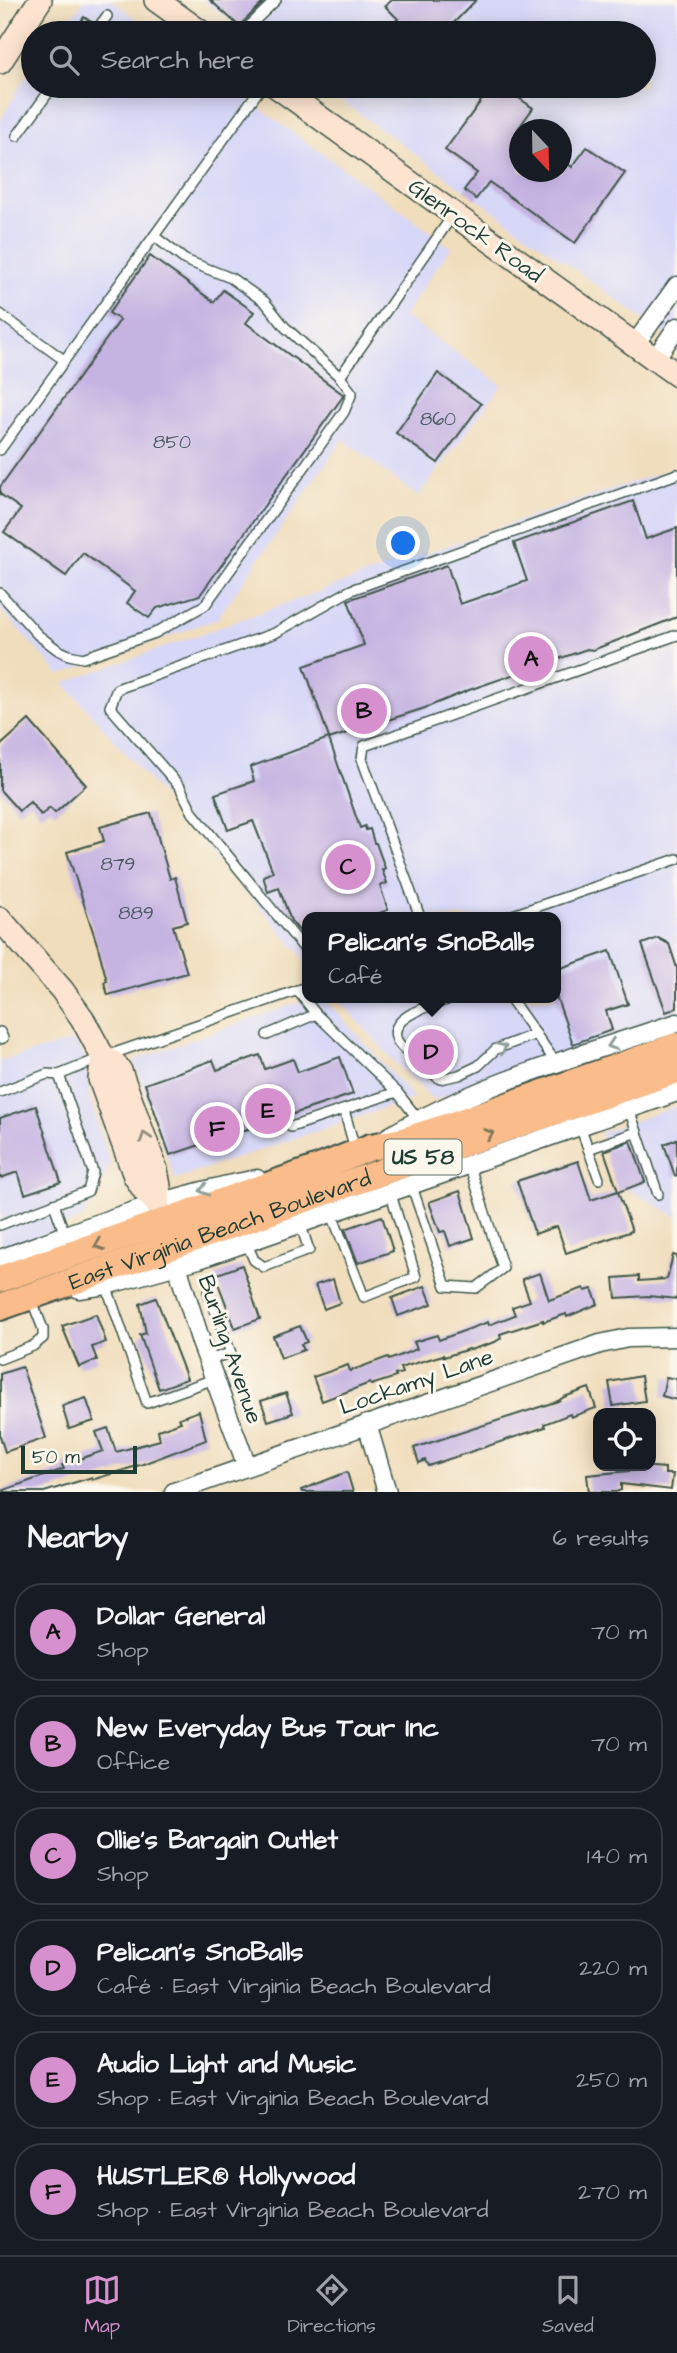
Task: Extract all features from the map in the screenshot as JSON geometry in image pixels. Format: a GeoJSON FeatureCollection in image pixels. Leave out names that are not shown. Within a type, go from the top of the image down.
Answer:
{"type":"FeatureCollection","features":[{"type":"Feature","properties":{"kind":"main road","name":"East Virginia Beach Boulevard"},"geometry":{"type":"LineString","coordinates":[[0,1307],[31,1296],[167,1234],[364,1150],[441,1129],[677,1046]]}},
{"type":"Feature","properties":{"kind":"main road","name":"East Virginia Beach Boulevard"},"geometry":{"type":"LineString","coordinates":[[0,1279],[167,1234],[677,1070]]}},
{"type":"Feature","properties":{"kind":"street"},"geometry":{"type":"LineString","coordinates":[[26,21],[40,0]]}},
{"type":"Feature","properties":{"kind":"street"},"geometry":{"type":"LineString","coordinates":[[156,0],[185,21]]}},
{"type":"Feature","properties":{"kind":"street"},"geometry":{"type":"LineString","coordinates":[[0,62],[21,29]]}},
{"type":"Feature","properties":{"kind":"street","name":"Glenrock Road"},"geometry":{"type":"LineString","coordinates":[[293,98],[677,374]]}},
{"type":"Feature","properties":{"kind":"street"},"geometry":{"type":"LineString","coordinates":[[635,344],[677,286]]}},
{"type":"Feature","properties":{"kind":"street"},"geometry":{"type":"LineString","coordinates":[[655,359],[677,327]]}},
{"type":"Feature","properties":{"kind":"street"},"geometry":{"type":"LineString","coordinates":[[0,920],[62,990],[82,1018],[103,1057],[115,1064],[124,1077],[156,1170],[167,1234]]}},
{"type":"Feature","properties":{"kind":"street"},"geometry":{"type":"LineString","coordinates":[[364,1150],[452,1103],[677,1023]]}},
{"type":"Feature","properties":{"kind":"street"},"geometry":{"type":"LineString","coordinates":[[0,1259],[65,1235],[167,1234],[246,1242],[677,1092]]}},
{"type":"Feature","properties":{"kind":"street"},"geometry":{"type":"LineString","coordinates":[[31,1296],[106,1285],[167,1234]]}},
{"type":"Feature","properties":{"kind":"street","name":"Burling Avenue"},"geometry":{"type":"LineString","coordinates":[[167,1234],[207,1360],[247,1466]]}},
{"type":"Feature","properties":{"kind":"street","name":"Lockamy Lane"},"geometry":{"type":"LineString","coordinates":[[174,1492],[600,1344],[628,1338],[677,1337]]}},
{"type":"Feature","properties":{"kind":"street"},"geometry":{"type":"LineString","coordinates":[[367,1424],[387,1492]]}},
{"type":"Feature","properties":{"kind":"lane"},"geometry":{"type":"LineString","coordinates":[[254,21],[275,0]]}},
{"type":"Feature","properties":{"kind":"lane"},"geometry":{"type":"LineString","coordinates":[[103,21],[107,16]]}},
{"type":"Feature","properties":{"kind":"lane"},"geometry":{"type":"LineString","coordinates":[[17,136],[44,98]]}},
{"type":"Feature","properties":{"kind":"lane"},"geometry":{"type":"LineString","coordinates":[[0,450],[253,98]]}},
{"type":"Feature","properties":{"kind":"lane"},"geometry":{"type":"LineString","coordinates":[[340,377],[454,214]]}},
{"type":"Feature","properties":{"kind":"lane"},"geometry":{"type":"LineString","coordinates":[[0,593],[38,635],[58,650],[83,657],[143,638],[205,605],[344,412],[352,393],[340,377],[298,341],[265,302],[231,278],[185,260],[154,236]]}},
{"type":"Feature","properties":{"kind":"lane"},"geometry":{"type":"LineString","coordinates":[[0,314],[64,360]]}},
{"type":"Feature","properties":{"kind":"lane"},"geometry":{"type":"LineString","coordinates":[[302,946],[193,813],[180,787],[110,707],[117,689],[275,633],[351,590],[677,474]]}},
{"type":"Feature","properties":{"kind":"lane"},"geometry":{"type":"LineString","coordinates":[[418,912],[362,759],[365,746],[677,635]]}},
{"type":"Feature","properties":{"kind":"lane"},"geometry":{"type":"LineString","coordinates":[[522,912],[677,859]]}},
{"type":"Feature","properties":{"kind":"lane"},"geometry":{"type":"LineString","coordinates":[[0,1092],[47,1074],[59,1075],[103,1057],[302,988]]}},
{"type":"Feature","properties":{"kind":"lane"},"geometry":{"type":"LineString","coordinates":[[297,990],[302,996]]}},
{"type":"Feature","properties":{"kind":"lane"},"geometry":{"type":"LineString","coordinates":[[307,1003],[397,1092],[418,1119]]}},
{"type":"Feature","properties":{"kind":"lane"},"geometry":{"type":"LineString","coordinates":[[440,1003],[410,1014],[399,1022],[396,1031],[397,1041],[440,1079],[459,1075],[478,1066],[496,1049],[536,1034]]}},
{"type":"Feature","properties":{"kind":"lane"},"geometry":{"type":"LineString","coordinates":[[514,1003],[557,1064]]}},
{"type":"Feature","properties":{"kind":"lane"},"geometry":{"type":"LineString","coordinates":[[267,1035],[316,1014]]}},
{"type":"Feature","properties":{"kind":"lane"},"geometry":{"type":"LineString","coordinates":[[0,1032],[3,1038],[0,1039]]}},
{"type":"Feature","properties":{"kind":"lane"},"geometry":{"type":"LineString","coordinates":[[0,1225],[88,1191],[93,1172],[59,1075]]}},
{"type":"Feature","properties":{"kind":"lane"},"geometry":{"type":"LineString","coordinates":[[291,1127],[397,1092]]}},
{"type":"Feature","properties":{"kind":"lane"},"geometry":{"type":"LineString","coordinates":[[629,1109],[658,1194]]}},
{"type":"Feature","properties":{"kind":"lane"},"geometry":{"type":"LineString","coordinates":[[344,1110],[364,1150]]}},
{"type":"Feature","properties":{"kind":"lane"},"geometry":{"type":"LineString","coordinates":[[580,1126],[599,1179]]}},
{"type":"Feature","properties":{"kind":"lane"},"geometry":{"type":"LineString","coordinates":[[588,1149],[637,1132]]}},
{"type":"Feature","properties":{"kind":"lane"},"geometry":{"type":"LineString","coordinates":[[411,1184],[446,1286],[476,1288],[503,1268],[469,1164]]}},
{"type":"Feature","properties":{"kind":"lane"},"geometry":{"type":"LineString","coordinates":[[331,1212],[364,1297],[416,1277],[390,1191]]}},
{"type":"Feature","properties":{"kind":"lane"},"geometry":{"type":"LineString","coordinates":[[54,1204],[65,1235]]}},
{"type":"Feature","properties":{"kind":"lane"},"geometry":{"type":"LineString","coordinates":[[246,1242],[254,1259],[264,1267],[309,1250],[300,1223]]}},
{"type":"Feature","properties":{"kind":"lane"},"geometry":{"type":"LineString","coordinates":[[106,1285],[147,1403],[214,1379]]}},
{"type":"Feature","properties":{"kind":"lane"},"geometry":{"type":"LineString","coordinates":[[207,1360],[231,1353],[208,1292]]}},
{"type":"Feature","properties":{"kind":"lane"},"geometry":{"type":"LineString","coordinates":[[0,1359],[33,1346],[43,1338],[43,1329],[31,1296]]}},
{"type":"Feature","properties":{"kind":"shaded area"},"geometry":{"type":"Polygon","coordinates":[[[85,0],[111,0],[140,21],[69,21],[85,0]]]}},
{"type":"Feature","properties":{"kind":"shaded area"},"geometry":{"type":"Polygon","coordinates":[[[202,0],[677,0],[677,343],[338,98],[656,98],[656,21],[231,21],[202,0]]]}},
{"type":"Feature","properties":{"kind":"shaded area"},"geometry":{"type":"Polygon","coordinates":[[[21,84],[21,98],[246,98],[451,247],[404,316],[502,385],[418,497],[343,439],[217,619],[60,675],[0,609],[0,122],[21,84]]]}},
{"type":"Feature","properties":{"kind":"shaded area"},"geometry":{"type":"Polygon","coordinates":[[[677,467],[677,1014],[434,1100],[394,1062],[342,1003],[561,1003],[561,912],[302,912],[302,955],[64,683],[472,537],[677,467]]]}},
{"type":"Feature","properties":{"kind":"shaded area"},"geometry":{"type":"Polygon","coordinates":[[[302,1001],[328,1003],[414,1098],[175,1179],[134,1060],[302,1001]]]}},
{"type":"Feature","properties":{"kind":"shaded area"},"geometry":{"type":"Polygon","coordinates":[[[74,1041],[84,1055],[90,1099],[111,1165],[83,1218],[42,1237],[0,1249],[0,1061],[74,1041]]]}},
{"type":"Feature","properties":{"kind":"shaded area"},"geometry":{"type":"Polygon","coordinates":[[[677,1106],[677,1217],[619,1184],[600,1133],[677,1106]]]}},
{"type":"Feature","properties":{"kind":"building"},"geometry":{"type":"Polygon","coordinates":[[[210,0],[266,0],[244,21],[233,21],[210,0]]]}},
{"type":"Feature","properties":{"kind":"building"},"geometry":{"type":"Polygon","coordinates":[[[392,0],[476,0],[456,21],[396,21],[398,19],[385,6],[392,0]]]}},
{"type":"Feature","properties":{"kind":"building"},"geometry":{"type":"Polygon","coordinates":[[[483,98],[519,98],[533,108],[525,119],[509,119],[509,182],[572,182],[572,167],[587,147],[625,173],[575,243],[489,182],[476,199],[464,190],[477,173],[445,150],[483,98]]]}},
{"type":"Feature","properties":{"kind":"building"},"geometry":{"type":"Polygon","coordinates":[[[150,256],[214,302],[223,290],[254,312],[246,323],[344,395],[200,595],[157,608],[149,618],[127,603],[135,591],[83,553],[66,576],[4,532],[21,509],[0,494],[0,487],[120,320],[109,313],[150,256]]]}},
{"type":"Feature","properties":{"kind":"building"},"geometry":{"type":"Polygon","coordinates":[[[438,373],[481,404],[438,463],[396,433],[438,373]]]}},
{"type":"Feature","properties":{"kind":"building"},"geometry":{"type":"Polygon","coordinates":[[[633,501],[646,539],[677,528],[677,617],[593,650],[587,649],[425,708],[329,739],[360,828],[365,826],[366,830],[370,829],[385,868],[382,870],[387,883],[380,886],[388,910],[302,912],[302,934],[291,921],[279,888],[268,892],[263,876],[273,872],[253,821],[228,830],[215,794],[254,781],[250,767],[329,738],[304,666],[364,645],[348,600],[447,565],[460,604],[527,581],[514,543],[633,501]]]}},
{"type":"Feature","properties":{"kind":"building"},"geometry":{"type":"Polygon","coordinates":[[[29,720],[86,785],[55,813],[50,808],[41,815],[30,802],[19,811],[0,790],[0,746],[29,720]]]}},
{"type":"Feature","properties":{"kind":"building"},"geometry":{"type":"Polygon","coordinates":[[[151,813],[170,879],[175,877],[187,922],[173,926],[187,973],[108,995],[98,947],[67,852],[104,841],[100,827],[151,813]]]}},
{"type":"Feature","properties":{"kind":"building"},"geometry":{"type":"Polygon","coordinates":[[[658,938],[669,944],[677,968],[677,1008],[666,1012],[642,944],[658,938]]]}},
{"type":"Feature","properties":{"kind":"building"},"geometry":{"type":"Polygon","coordinates":[[[610,951],[628,1004],[606,1011],[612,1030],[573,1044],[559,1003],[561,1003],[561,968],[610,951]]]}},
{"type":"Feature","properties":{"kind":"building"},"geometry":{"type":"Polygon","coordinates":[[[260,1055],[265,1069],[293,1059],[298,1072],[340,1057],[353,1094],[170,1155],[145,1084],[213,1060],[217,1070],[260,1055]]]}},
{"type":"Feature","properties":{"kind":"building"},"geometry":{"type":"Polygon","coordinates":[[[36,1106],[61,1182],[25,1194],[18,1172],[0,1178],[0,1118],[36,1106]]]}},
{"type":"Feature","properties":{"kind":"building"},"geometry":{"type":"Polygon","coordinates":[[[677,1139],[677,1176],[675,1176],[664,1144],[677,1139]]]}},
{"type":"Feature","properties":{"kind":"building"},"geometry":{"type":"Polygon","coordinates":[[[631,1141],[645,1182],[618,1192],[632,1231],[566,1253],[557,1226],[535,1234],[517,1181],[578,1161],[591,1200],[618,1191],[604,1151],[631,1141]]]}},
{"type":"Feature","properties":{"kind":"building"},"geometry":{"type":"Polygon","coordinates":[[[460,1191],[474,1238],[450,1246],[445,1231],[440,1232],[429,1202],[460,1191]]]}},
{"type":"Feature","properties":{"kind":"building"},"geometry":{"type":"Polygon","coordinates":[[[382,1216],[393,1251],[358,1263],[345,1229],[382,1216]]]}},
{"type":"Feature","properties":{"kind":"building"},"geometry":{"type":"Polygon","coordinates":[[[673,1255],[677,1256],[677,1299],[648,1296],[616,1298],[614,1278],[639,1276],[639,1281],[667,1279],[673,1255]]]}},
{"type":"Feature","properties":{"kind":"building"},"geometry":{"type":"Polygon","coordinates":[[[242,1265],[260,1319],[235,1328],[215,1275],[242,1265]]]}},
{"type":"Feature","properties":{"kind":"building"},"geometry":{"type":"Polygon","coordinates":[[[540,1273],[549,1300],[584,1288],[585,1291],[592,1289],[598,1304],[567,1317],[566,1314],[500,1334],[501,1338],[495,1342],[400,1368],[402,1373],[395,1375],[396,1377],[371,1385],[370,1383],[322,1401],[313,1377],[348,1365],[350,1371],[388,1357],[389,1360],[417,1349],[414,1342],[437,1335],[439,1340],[515,1315],[512,1307],[530,1301],[522,1279],[540,1273]]]}},
{"type":"Feature","properties":{"kind":"building"},"geometry":{"type":"Polygon","coordinates":[[[333,1279],[340,1303],[324,1309],[315,1285],[333,1279]]]}},
{"type":"Feature","properties":{"kind":"building"},"geometry":{"type":"Polygon","coordinates":[[[425,1286],[432,1304],[398,1316],[392,1298],[425,1286]]]}},
{"type":"Feature","properties":{"kind":"building"},"geometry":{"type":"Polygon","coordinates":[[[156,1298],[187,1379],[159,1389],[140,1335],[146,1333],[140,1304],[156,1298]]]}},
{"type":"Feature","properties":{"kind":"building"},"geometry":{"type":"Polygon","coordinates":[[[96,1314],[106,1342],[92,1347],[97,1360],[79,1367],[62,1326],[96,1314]]]}},
{"type":"Feature","properties":{"kind":"building"},"geometry":{"type":"Polygon","coordinates":[[[300,1326],[307,1342],[301,1344],[304,1350],[281,1358],[273,1336],[300,1326]]]}},
{"type":"Feature","properties":{"kind":"building"},"geometry":{"type":"Polygon","coordinates":[[[22,1367],[46,1438],[5,1452],[0,1436],[0,1374],[22,1367]]]}},
{"type":"Feature","properties":{"kind":"building"},"geometry":{"type":"Polygon","coordinates":[[[641,1376],[645,1401],[613,1406],[609,1382],[641,1376]]]}},
{"type":"Feature","properties":{"kind":"building"},"geometry":{"type":"Polygon","coordinates":[[[666,1377],[677,1379],[677,1400],[662,1396],[666,1377]]]}},
{"type":"Feature","properties":{"kind":"building"},"geometry":{"type":"Polygon","coordinates":[[[589,1388],[596,1408],[571,1417],[570,1414],[544,1424],[545,1427],[428,1466],[425,1460],[419,1463],[414,1448],[589,1388]]]}},
{"type":"Feature","properties":{"kind":"building"},"geometry":{"type":"Polygon","coordinates":[[[286,1393],[293,1413],[268,1421],[261,1401],[286,1393]]]}},
{"type":"Feature","properties":{"kind":"building"},"geometry":{"type":"Polygon","coordinates":[[[86,1398],[94,1421],[69,1429],[62,1406],[86,1398]]]}},
{"type":"Feature","properties":{"kind":"building"},"geometry":{"type":"Polygon","coordinates":[[[199,1411],[206,1440],[92,1480],[92,1477],[44,1492],[4,1492],[64,1469],[62,1465],[103,1451],[96,1432],[108,1428],[116,1452],[160,1440],[158,1430],[181,1422],[179,1418],[199,1411]]]}},
{"type":"Feature","properties":{"kind":"building"},"geometry":{"type":"Polygon","coordinates":[[[656,1467],[665,1468],[665,1474],[673,1474],[671,1490],[621,1484],[621,1490],[616,1492],[589,1492],[587,1475],[656,1471],[656,1467]]]}},
{"type":"Feature","properties":{"kind":"building"},"geometry":{"type":"Polygon","coordinates":[[[347,1472],[353,1492],[301,1490],[347,1472]]]}},
{"type":"Feature","properties":{"kind":"place","name":"Dollar General"},"geometry":{"type":"Point","coordinates":[531,659]}},
{"type":"Feature","properties":{"kind":"place","name":"New Everyday Bus Tour Inc"},"geometry":{"type":"Point","coordinates":[364,711]}},
{"type":"Feature","properties":{"kind":"place","name":"Ollie's Bargain Outlet"},"geometry":{"type":"Point","coordinates":[348,867]}},
{"type":"Feature","properties":{"kind":"place","name":"Pelican's SnoBalls"},"geometry":{"type":"Point","coordinates":[431,1052]}},
{"type":"Feature","properties":{"kind":"place","name":"Audio Light and Music"},"geometry":{"type":"Point","coordinates":[268,1111]}},
{"type":"Feature","properties":{"kind":"place","name":"HUSTLER® Hollywood"},"geometry":{"type":"Point","coordinates":[217,1129]}}]}
